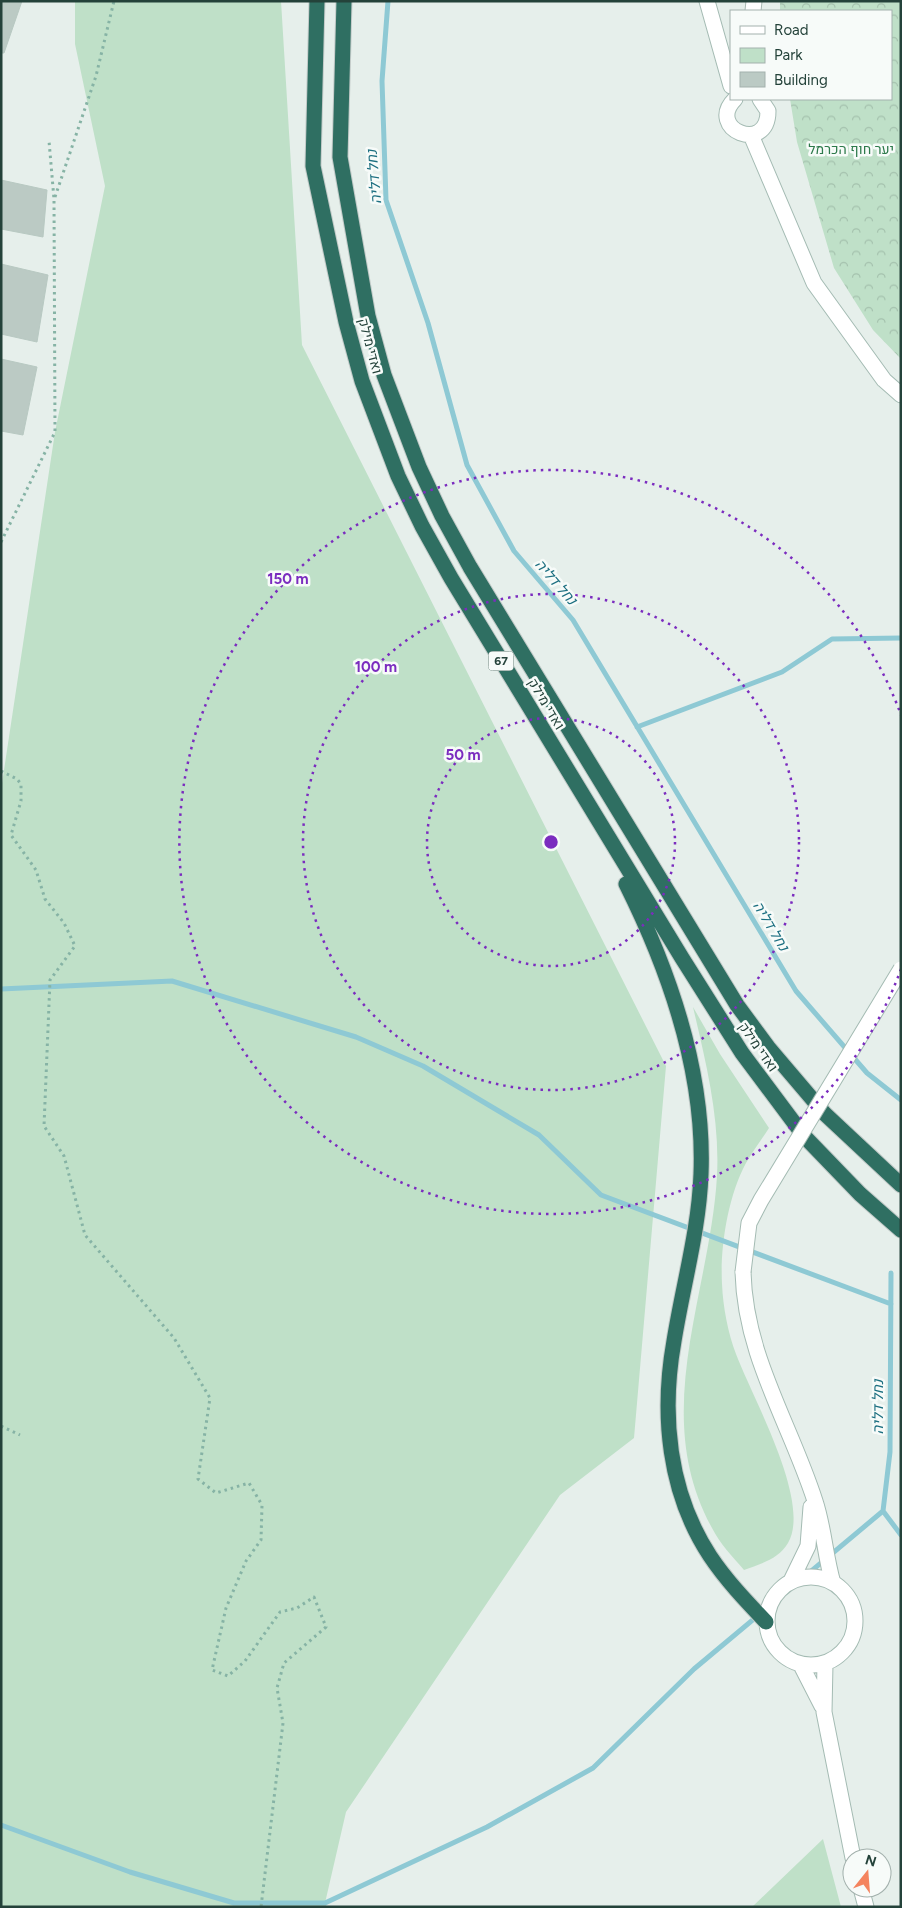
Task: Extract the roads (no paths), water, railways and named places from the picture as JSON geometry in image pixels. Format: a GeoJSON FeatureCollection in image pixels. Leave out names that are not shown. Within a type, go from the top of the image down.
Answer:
{"type":"FeatureCollection","features":[{"type":"Feature","properties":{"kind":"highway","name":"ואדי מילק"},"geometry":{"type":"LineString","coordinates":[[316,1],[313,166],[346,322],[362,381],[398,476],[450,578],[718,1018],[770,1093],[804,1136],[860,1194],[901,1230]]}},
{"type":"Feature","properties":{"kind":"highway","name":"ואדי מילק"},"geometry":{"type":"LineString","coordinates":[[344,1],[340,157],[368,316],[390,390],[419,467],[442,516],[470,567],[737,1005],[768,1047],[825,1114],[901,1185]]}},
{"type":"Feature","properties":{"kind":"highway"},"geometry":{"type":"LineString","coordinates":[[580,791],[642,916],[659,957],[682,1028],[698,1099],[701,1175],[668,1384],[667,1419],[676,1478],[698,1535],[710,1556],[766,1622]]}},
{"type":"Feature","properties":{"kind":"street"},"geometry":{"type":"LineString","coordinates":[[707,1],[730,82]]}},
{"type":"Feature","properties":{"kind":"street"},"geometry":{"type":"LineString","coordinates":[[734,100],[728,110],[729,124],[738,133],[751,135],[762,129],[768,118],[766,105],[761,100]]}},
{"type":"Feature","properties":{"kind":"street"},"geometry":{"type":"LineString","coordinates":[[751,135],[814,283],[884,380],[901,395]]}},
{"type":"Feature","properties":{"kind":"street"},"geometry":{"type":"LineString","coordinates":[[833,1583],[815,1501],[764,1372],[748,1326],[744,1300],[743,1272],[750,1223],[761,1200],[901,969]]}},
{"type":"Feature","properties":{"kind":"street"},"geometry":{"type":"LineString","coordinates":[[791,1582],[808,1546],[812,1514],[806,1478]]}},
{"type":"Feature","properties":{"kind":"street"},"geometry":{"type":"LineString","coordinates":[[805,1577],[820,1578],[833,1583],[845,1592],[852,1605],[855,1619],[854,1633],[848,1646],[838,1657],[825,1664],[801,1665],[787,1659],[776,1649],[769,1636],[766,1622],[773,1598],[791,1582],[805,1577]]}},
{"type":"Feature","properties":{"kind":"street"},"geometry":{"type":"LineString","coordinates":[[825,1664],[824,1712],[851,1848]]}},
{"type":"Feature","properties":{"kind":"street"},"geometry":{"type":"LineString","coordinates":[[801,1665],[824,1712]]}},
{"type":"Feature","properties":{"kind":"waterway","name":"נחל דליה"},"geometry":{"type":"LineString","coordinates":[[388,1],[382,81],[386,200],[428,323],[467,465],[514,551],[573,620],[796,991],[867,1073],[901,1100]]}},
{"type":"Feature","properties":{"kind":"waterway"},"geometry":{"type":"LineString","coordinates":[[637,727],[782,672],[832,639],[901,638]]}},
{"type":"Feature","properties":{"kind":"waterway"},"geometry":{"type":"LineString","coordinates":[[1,989],[172,981],[356,1037],[423,1066],[539,1135],[601,1195],[891,1304]]}},
{"type":"Feature","properties":{"kind":"waterway","name":"נחל דליה"},"geometry":{"type":"LineString","coordinates":[[891,1273],[890,1452],[883,1511],[901,1535]]}},
{"type":"Feature","properties":{"kind":"waterway"},"geometry":{"type":"LineString","coordinates":[[1,1825],[130,1872],[234,1903],[325,1903],[487,1827],[593,1768],[694,1669],[883,1511]]}},
{"type":"Feature","properties":{"kind":"park label","name":"יער חוף הכרמל"},"geometry":{"type":"Point","coordinates":[851,149]}}]}
